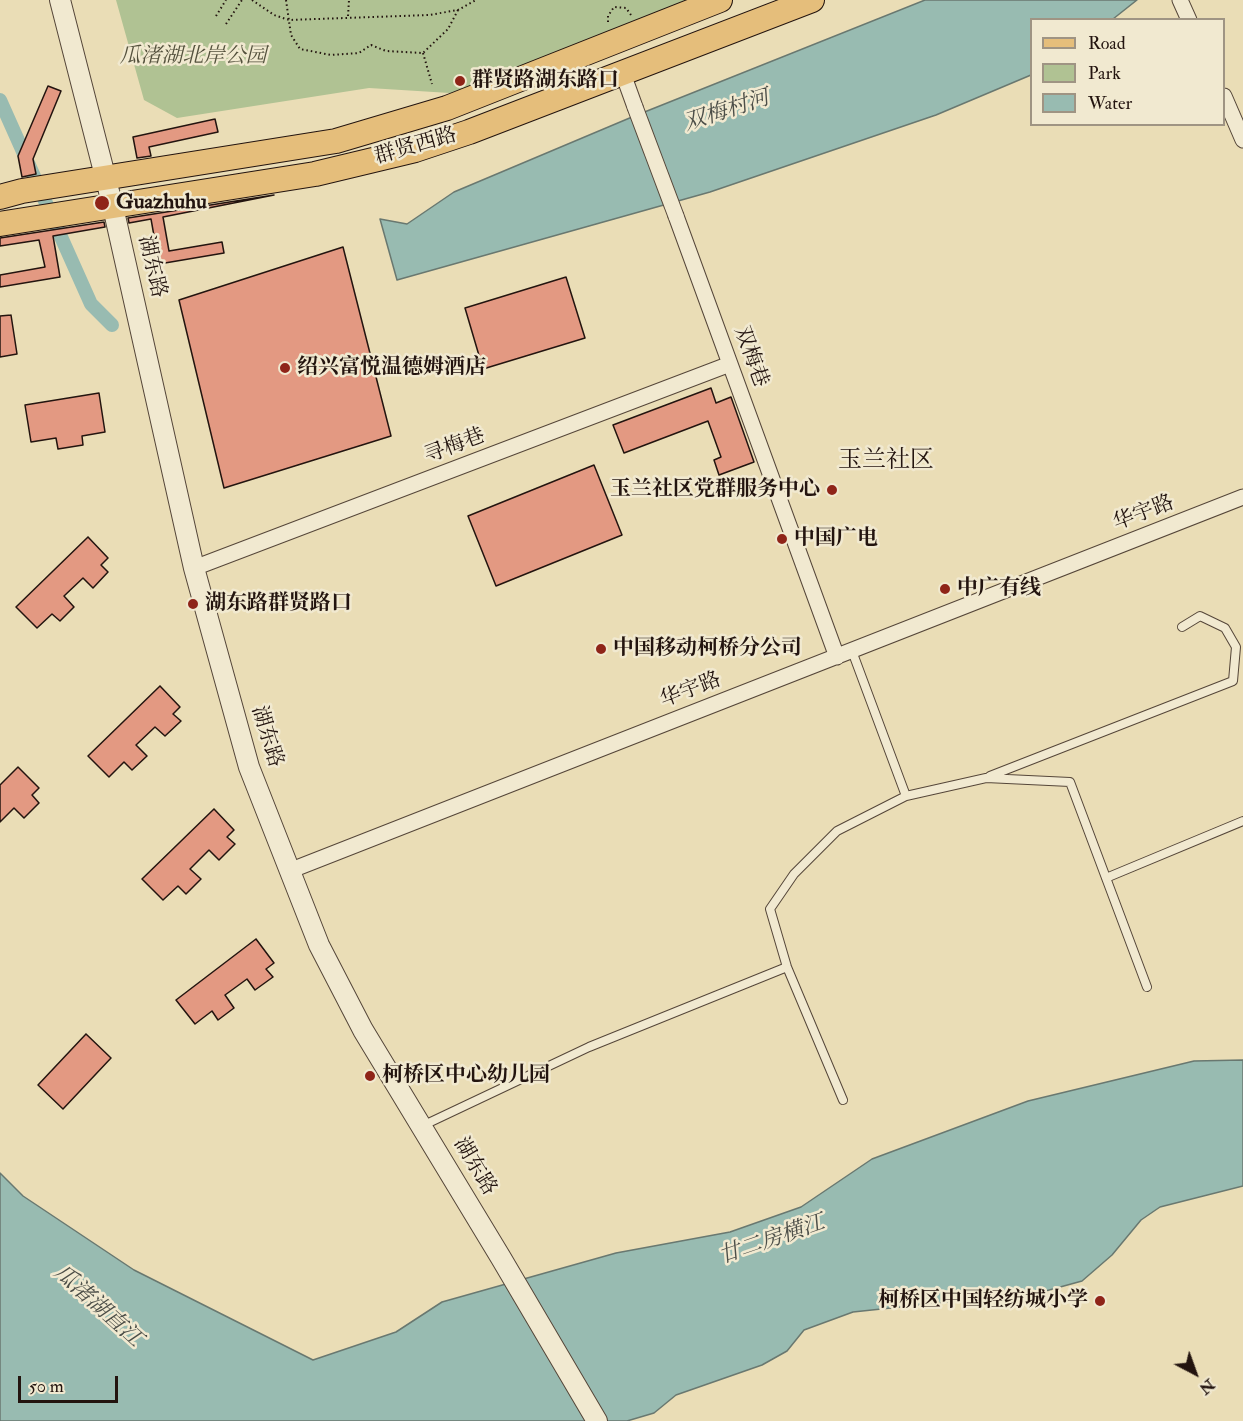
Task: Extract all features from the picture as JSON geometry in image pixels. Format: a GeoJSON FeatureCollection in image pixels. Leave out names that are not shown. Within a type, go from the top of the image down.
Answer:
{"type":"FeatureCollection","features":[{"type":"Feature","properties":{"kind":"main road","name":"群贤西路"},"geometry":{"type":"LineString","coordinates":[[11,194],[336,141],[447,108],[720,0]]}},
{"type":"Feature","properties":{"kind":"main road","name":"群贤西路"},"geometry":{"type":"LineString","coordinates":[[0,224],[315,174],[415,150],[469,132],[622,71],[812,0]]}},
{"type":"Feature","properties":{"kind":"street","name":"湖东路"},"geometry":{"type":"LineString","coordinates":[[60,0],[113,207],[194,568],[249,767],[319,945],[357,1020],[597,1421]]}},
{"type":"Feature","properties":{"kind":"street"},"geometry":{"type":"LineString","coordinates":[[1180,0],[1188,18]]}},
{"type":"Feature","properties":{"kind":"street","name":"双梅巷"},"geometry":{"type":"LineString","coordinates":[[622,71],[837,657]]}},
{"type":"Feature","properties":{"kind":"street"},"geometry":{"type":"LineString","coordinates":[[1225,98],[1243,140]]}},
{"type":"Feature","properties":{"kind":"street","name":"寻梅巷"},"geometry":{"type":"LineString","coordinates":[[194,568],[730,364]]}},
{"type":"Feature","properties":{"kind":"street","name":"华宇路"},"geometry":{"type":"LineString","coordinates":[[289,871],[1243,497]]}},
{"type":"Feature","properties":{"kind":"lane"},"geometry":{"type":"LineString","coordinates":[[843,1100],[787,967],[770,909],[794,874],[837,831],[906,796],[986,778],[1233,681],[1236,647],[1225,628],[1200,616],[1182,627]]}},
{"type":"Feature","properties":{"kind":"lane"},"geometry":{"type":"LineString","coordinates":[[852,651],[906,796]]}},
{"type":"Feature","properties":{"kind":"lane"},"geometry":{"type":"LineString","coordinates":[[986,778],[1070,782],[1147,987]]}},
{"type":"Feature","properties":{"kind":"lane"},"geometry":{"type":"LineString","coordinates":[[1106,878],[1243,821]]}},
{"type":"Feature","properties":{"kind":"lane"},"geometry":{"type":"LineString","coordinates":[[421,1126],[590,1047],[787,967]]}},
{"type":"Feature","properties":{"kind":"path"},"geometry":{"type":"LineString","coordinates":[[216,16],[226,0]]}},
{"type":"Feature","properties":{"kind":"path"},"geometry":{"type":"LineString","coordinates":[[226,24],[242,0]]}},
{"type":"Feature","properties":{"kind":"path"},"geometry":{"type":"LineString","coordinates":[[252,0],[274,15],[289,20],[348,16],[429,15],[458,10],[476,0]]}},
{"type":"Feature","properties":{"kind":"path"},"geometry":{"type":"LineString","coordinates":[[286,0],[291,35],[300,49],[331,55],[359,54],[372,45],[386,51],[423,53],[448,29],[458,10]]}},
{"type":"Feature","properties":{"kind":"path"},"geometry":{"type":"LineString","coordinates":[[348,16],[349,0]]}},
{"type":"Feature","properties":{"kind":"path"},"geometry":{"type":"LineString","coordinates":[[608,22],[608,16],[614,7],[612,0]]}},
{"type":"Feature","properties":{"kind":"path"},"geometry":{"type":"LineString","coordinates":[[614,7],[626,8],[634,20]]}},
{"type":"Feature","properties":{"kind":"path"},"geometry":{"type":"LineString","coordinates":[[423,53],[432,84]]}},
{"type":"Feature","properties":{"kind":"green space","name":"瓜渚湖北岸公园"},"geometry":{"type":"Polygon","coordinates":[[[116,0],[697,0],[466,94],[369,88],[177,118],[144,100],[116,0]]]}},
{"type":"Feature","properties":{"kind":"water","name":"双梅村河"},"geometry":{"type":"Polygon","coordinates":[[[925,0],[1137,0],[1114,18],[1030,18],[1030,75],[936,115],[710,192],[397,280],[380,219],[407,224],[454,192],[632,117],[925,0]]]}},
{"type":"Feature","properties":{"kind":"water"},"geometry":{"type":"Polygon","coordinates":[[[1243,1060],[1243,1186],[1160,1207],[1141,1220],[1112,1255],[1082,1281],[1042,1292],[853,1312],[804,1330],[787,1351],[762,1365],[676,1395],[654,1413],[627,1421],[0,1421],[0,1173],[23,1196],[134,1270],[313,1360],[396,1332],[442,1302],[616,1253],[730,1232],[801,1207],[872,1159],[1028,1101],[1194,1061],[1243,1060]]]}},
{"type":"Feature","properties":{"kind":"building"},"geometry":{"type":"Polygon","coordinates":[[[48,86],[61,91],[33,159],[36,174],[22,177],[18,156],[48,86]]]}},
{"type":"Feature","properties":{"kind":"building"},"geometry":{"type":"Polygon","coordinates":[[[215,119],[218,132],[149,147],[151,156],[137,158],[133,137],[215,119]]]}},
{"type":"Feature","properties":{"kind":"building"},"geometry":{"type":"Polygon","coordinates":[[[274,195],[163,217],[169,251],[222,242],[224,253],[159,264],[151,219],[129,223],[128,218],[274,195]]]}},
{"type":"Feature","properties":{"kind":"building"},"geometry":{"type":"Polygon","coordinates":[[[104,222],[105,227],[53,236],[60,277],[0,287],[0,275],[45,267],[39,240],[0,246],[0,238],[104,222]]]}},
{"type":"Feature","properties":{"kind":"building","name":"绍兴富悦温德姆酒店"},"geometry":{"type":"Polygon","coordinates":[[[343,247],[391,436],[224,488],[179,300],[343,247]]]}},
{"type":"Feature","properties":{"kind":"building"},"geometry":{"type":"Polygon","coordinates":[[[566,277],[585,338],[483,369],[465,308],[566,277]]]}},
{"type":"Feature","properties":{"kind":"building"},"geometry":{"type":"Polygon","coordinates":[[[11,315],[17,354],[0,357],[0,316],[11,315]]]}},
{"type":"Feature","properties":{"kind":"building"},"geometry":{"type":"Polygon","coordinates":[[[711,388],[716,403],[731,397],[754,462],[719,475],[714,460],[721,457],[708,421],[624,453],[613,425],[711,388]]]}},
{"type":"Feature","properties":{"kind":"building"},"geometry":{"type":"Polygon","coordinates":[[[99,393],[105,432],[82,436],[83,445],[58,449],[56,438],[31,442],[25,405],[99,393]]]}},
{"type":"Feature","properties":{"kind":"building"},"geometry":{"type":"Polygon","coordinates":[[[594,465],[622,535],[496,586],[468,516],[594,465]]]}},
{"type":"Feature","properties":{"kind":"building"},"geometry":{"type":"Polygon","coordinates":[[[88,537],[108,558],[101,565],[108,572],[93,588],[83,578],[64,596],[74,607],[60,621],[52,614],[37,628],[16,607],[88,537]]]}},
{"type":"Feature","properties":{"kind":"building"},"geometry":{"type":"Polygon","coordinates":[[[160,686],[180,707],[173,714],[181,721],[165,736],[155,727],[136,745],[147,756],[132,770],[124,762],[109,777],[88,756],[160,686]]]}},
{"type":"Feature","properties":{"kind":"building"},"geometry":{"type":"Polygon","coordinates":[[[18,767],[39,788],[32,795],[39,803],[24,818],[14,808],[0,822],[0,785],[18,767]]]}},
{"type":"Feature","properties":{"kind":"building"},"geometry":{"type":"Polygon","coordinates":[[[214,809],[234,830],[227,837],[235,844],[219,860],[209,850],[190,869],[201,879],[186,894],[178,886],[163,900],[142,879],[214,809]]]}},
{"type":"Feature","properties":{"kind":"building"},"geometry":{"type":"Polygon","coordinates":[[[256,939],[274,963],[266,969],[273,977],[255,990],[247,979],[225,995],[234,1008],[218,1020],[212,1011],[195,1024],[176,1000],[256,939]]]}},
{"type":"Feature","properties":{"kind":"building"},"geometry":{"type":"Polygon","coordinates":[[[86,1034],[111,1058],[63,1109],[38,1085],[86,1034]]]}},
{"type":"Feature","properties":{"kind":"waterway"},"geometry":{"type":"LineString","coordinates":[[0,100],[91,304],[112,325]]}},
{"type":"Feature","properties":{"kind":"place","name":"群贤路湖东路口"},"geometry":{"type":"Point","coordinates":[460,81]}},
{"type":"Feature","properties":{"kind":"place","name":"Guazhuhu"},"geometry":{"type":"Point","coordinates":[102,203]}},
{"type":"Feature","properties":{"kind":"place","name":"绍兴富悦温德姆酒店"},"geometry":{"type":"Point","coordinates":[285,368]}},
{"type":"Feature","properties":{"kind":"place","name":"玉兰社区党群服务中心"},"geometry":{"type":"Point","coordinates":[832,490]}},
{"type":"Feature","properties":{"kind":"place","name":"中国广电"},"geometry":{"type":"Point","coordinates":[782,539]}},
{"type":"Feature","properties":{"kind":"place","name":"中广有线"},"geometry":{"type":"Point","coordinates":[945,589]}},
{"type":"Feature","properties":{"kind":"place","name":"湖东路群贤路口"},"geometry":{"type":"Point","coordinates":[193,604]}},
{"type":"Feature","properties":{"kind":"place","name":"中国移动柯桥分公司"},"geometry":{"type":"Point","coordinates":[601,649]}},
{"type":"Feature","properties":{"kind":"place","name":"柯桥区中心幼儿园"},"geometry":{"type":"Point","coordinates":[370,1076]}},
{"type":"Feature","properties":{"kind":"place","name":"柯桥区中国轻纺城小学"},"geometry":{"type":"Point","coordinates":[1100,1301]}},
{"type":"Feature","properties":{"kind":"district","name":"玉兰社区"},"geometry":{"type":"Point","coordinates":[886,462]}},
{"type":"Feature","properties":{"kind":"water label","name":"廿二房横江"},"geometry":{"type":"Point","coordinates":[772,1241]}},
{"type":"Feature","properties":{"kind":"water label","name":"瓜渚湖直江"},"geometry":{"type":"Point","coordinates":[97,1307]}}]}
